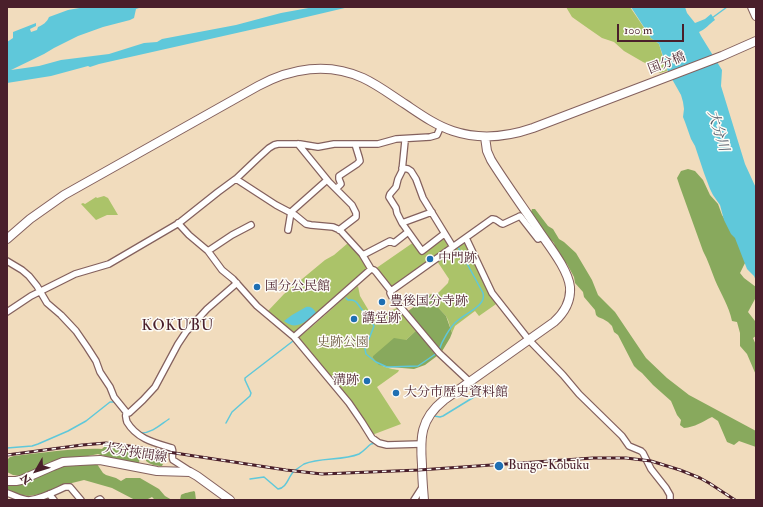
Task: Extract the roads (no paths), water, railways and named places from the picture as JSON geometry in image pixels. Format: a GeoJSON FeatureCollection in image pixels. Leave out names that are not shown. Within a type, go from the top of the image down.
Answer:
{"type":"FeatureCollection","features":[{"type":"Feature","properties":{"kind":"street"},"geometry":{"type":"LineString","coordinates":[[752,7],[756,16]]}},
{"type":"Feature","properties":{"kind":"street"},"geometry":{"type":"LineString","coordinates":[[744,48],[756,41]]}},
{"type":"Feature","properties":{"kind":"street"},"geometry":{"type":"LineString","coordinates":[[744,48],[756,45]]}},
{"type":"Feature","properties":{"kind":"street","name":"国分橋"},"geometry":{"type":"LineString","coordinates":[[7,239],[30,219],[69,192],[258,86],[273,78],[291,72],[308,69],[325,69],[341,71],[357,76],[374,84],[441,126],[461,133],[485,137],[501,136],[519,132],[744,48]]}},
{"type":"Feature","properties":{"kind":"street"},"geometry":{"type":"LineString","coordinates":[[7,312],[26,298],[75,274],[110,264],[178,223],[236,179],[272,146],[278,144],[298,144],[318,147],[334,144],[378,144],[396,140],[437,135],[441,126]]}},
{"type":"Feature","properties":{"kind":"street"},"geometry":{"type":"LineString","coordinates":[[424,500],[421,444],[423,428],[431,412],[557,319],[565,308],[569,298],[570,288],[563,267],[491,160],[487,151],[485,137]]}},
{"type":"Feature","properties":{"kind":"street"},"geometry":{"type":"LineString","coordinates":[[405,141],[402,168],[396,188],[389,196],[402,223],[422,251],[444,234]]}},
{"type":"Feature","properties":{"kind":"street"},"geometry":{"type":"LineString","coordinates":[[298,144],[327,180],[352,205],[357,215],[340,230]]}},
{"type":"Feature","properties":{"kind":"street"},"geometry":{"type":"LineString","coordinates":[[336,189],[341,184],[339,176],[360,161],[355,144]]}},
{"type":"Feature","properties":{"kind":"street"},"geometry":{"type":"LineString","coordinates":[[402,168],[411,171],[416,179],[422,196],[453,247]]}},
{"type":"Feature","properties":{"kind":"street"},"geometry":{"type":"LineString","coordinates":[[236,179],[276,205],[291,212],[304,223],[330,226],[340,230],[363,255],[371,270],[376,272],[391,291],[390,294],[430,342],[442,356],[470,382]]}},
{"type":"Feature","properties":{"kind":"street"},"geometry":{"type":"LineString","coordinates":[[288,230],[291,212],[327,180]]}},
{"type":"Feature","properties":{"kind":"street"},"geometry":{"type":"LineString","coordinates":[[402,223],[432,212]]}},
{"type":"Feature","properties":{"kind":"street"},"geometry":{"type":"LineString","coordinates":[[391,291],[492,219],[495,219],[503,224],[519,216],[522,217],[538,239],[543,237]]}},
{"type":"Feature","properties":{"kind":"street"},"geometry":{"type":"LineString","coordinates":[[178,223],[189,235],[208,251],[222,270],[233,278],[257,306],[294,337],[349,403],[374,440],[379,443],[391,445],[421,444]]}},
{"type":"Feature","properties":{"kind":"street"},"geometry":{"type":"LineString","coordinates":[[208,251],[250,225]]}},
{"type":"Feature","properties":{"kind":"street"},"geometry":{"type":"LineString","coordinates":[[363,255],[390,241],[394,243],[408,232]]}},
{"type":"Feature","properties":{"kind":"street"},"geometry":{"type":"LineString","coordinates":[[466,238],[492,293],[529,340],[622,436],[629,446],[641,450],[651,469],[666,488],[670,496],[670,500]]}},
{"type":"Feature","properties":{"kind":"street"},"geometry":{"type":"LineString","coordinates":[[7,261],[24,272],[35,283],[48,304],[68,323],[84,342],[96,361],[100,372],[110,387],[114,397],[126,413],[125,416],[134,431],[153,442],[172,448],[173,460],[187,468],[190,472],[230,500]]}},
{"type":"Feature","properties":{"kind":"street"},"geometry":{"type":"LineString","coordinates":[[294,337],[371,270]]}},
{"type":"Feature","properties":{"kind":"street"},"geometry":{"type":"LineString","coordinates":[[126,413],[129,413],[140,404],[153,390],[178,344],[188,330],[210,306],[237,284]]}},
{"type":"Feature","properties":{"kind":"street","name":"大分挾間線"},"geometry":{"type":"LineString","coordinates":[[7,481],[20,480],[58,464],[100,460],[158,471],[190,472]]}},
{"type":"Feature","properties":{"kind":"street"},"geometry":{"type":"LineString","coordinates":[[414,500],[423,486]]}},
{"type":"Feature","properties":{"kind":"street"},"geometry":{"type":"LineString","coordinates":[[7,493],[30,500],[65,487],[70,487],[79,498],[72,500]]}},
{"type":"Feature","properties":{"kind":"street"},"geometry":{"type":"LineString","coordinates":[[49,494],[54,500]]}},
{"type":"Feature","properties":{"kind":"water"},"geometry":{"type":"Polygon","coordinates":[[[85,7],[142,7],[136,9],[134,18],[130,20],[103,27],[78,36],[11,70],[39,66],[61,60],[109,54],[144,43],[157,42],[162,39],[236,25],[281,13],[314,7],[349,7],[90,67],[88,66],[51,76],[7,83],[7,42],[13,38],[13,32],[36,23],[36,26],[30,29],[31,32],[37,30],[38,27],[45,23],[49,17],[68,10],[85,7]]]}},
{"type":"Feature","properties":{"kind":"water","name":"大分川"},"geometry":{"type":"Polygon","coordinates":[[[631,7],[685,7],[687,13],[695,23],[705,19],[711,14],[715,20],[699,32],[722,70],[721,86],[745,164],[756,188],[756,281],[754,276],[747,269],[735,238],[731,234],[724,220],[720,205],[710,189],[683,117],[684,109],[681,95],[668,72],[659,44],[651,38],[631,7]]]}},
{"type":"Feature","properties":{"kind":"water"},"geometry":{"type":"Polygon","coordinates":[[[306,307],[312,308],[316,313],[305,322],[293,325],[284,321],[292,315],[306,307]]]}},
{"type":"Feature","properties":{"kind":"waterway"},"geometry":{"type":"LineString","coordinates":[[712,18],[727,7]]}},
{"type":"Feature","properties":{"kind":"waterway"},"geometry":{"type":"LineString","coordinates":[[439,350],[446,334],[454,324],[479,305],[483,298],[483,293],[458,247]]}},
{"type":"Feature","properties":{"kind":"waterway"},"geometry":{"type":"LineString","coordinates":[[346,298],[348,300],[355,301],[363,311]]}},
{"type":"Feature","properties":{"kind":"waterway"},"geometry":{"type":"LineString","coordinates":[[299,336],[340,300]]}},
{"type":"Feature","properties":{"kind":"waterway"},"geometry":{"type":"LineString","coordinates":[[365,314],[374,326],[365,349],[366,354],[376,362],[387,367],[418,366],[437,353]]}},
{"type":"Feature","properties":{"kind":"waterway"},"geometry":{"type":"LineString","coordinates":[[226,423],[232,412],[250,396],[251,393],[245,378],[293,341]]}},
{"type":"Feature","properties":{"kind":"waterway"},"geometry":{"type":"LineString","coordinates":[[474,383],[485,393]]}},
{"type":"Feature","properties":{"kind":"waterway"},"geometry":{"type":"LineString","coordinates":[[434,416],[443,416],[474,397],[481,395]]}},
{"type":"Feature","properties":{"kind":"waterway"},"geometry":{"type":"LineString","coordinates":[[7,448],[32,446],[38,444],[68,431],[86,421],[110,402],[115,403]]}},
{"type":"Feature","properties":{"kind":"waterway"},"geometry":{"type":"LineString","coordinates":[[118,406],[124,414]]}},
{"type":"Feature","properties":{"kind":"waterway"},"geometry":{"type":"LineString","coordinates":[[141,433],[152,430],[169,419]]}},
{"type":"Feature","properties":{"kind":"waterway"},"geometry":{"type":"LineString","coordinates":[[250,479],[264,477],[278,489],[283,487],[292,473],[304,464],[317,460],[359,454],[371,444],[375,443]]}},
{"type":"Feature","properties":{"kind":"railway"},"geometry":{"type":"LineString","coordinates":[[7,455],[106,443],[322,474],[419,470],[593,458],[626,458],[651,461],[680,470],[700,478],[735,500]]}},
{"type":"Feature","properties":{"kind":"place","name":"中門跡"},"geometry":{"type":"Point","coordinates":[430,259]}},
{"type":"Feature","properties":{"kind":"place","name":"国分公民館"},"geometry":{"type":"Point","coordinates":[257,287]}},
{"type":"Feature","properties":{"kind":"place","name":"豊後国分寺跡"},"geometry":{"type":"Point","coordinates":[382,302]}},
{"type":"Feature","properties":{"kind":"place","name":"講堂跡"},"geometry":{"type":"Point","coordinates":[354,319]}},
{"type":"Feature","properties":{"kind":"place","name":"溝跡"},"geometry":{"type":"Point","coordinates":[367,381]}},
{"type":"Feature","properties":{"kind":"place","name":"大分市歴史資料館"},"geometry":{"type":"Point","coordinates":[396,393]}},
{"type":"Feature","properties":{"kind":"place","name":"Bungo-Kobuku"},"geometry":{"type":"Point","coordinates":[499,466]}},
{"type":"Feature","properties":{"kind":"district","name":"KOKUBU"},"geometry":{"type":"Point","coordinates":[178,327]}},
{"type":"Feature","properties":{"kind":"park label","name":"史跡公園"},"geometry":{"type":"Point","coordinates":[343,343]}}]}
